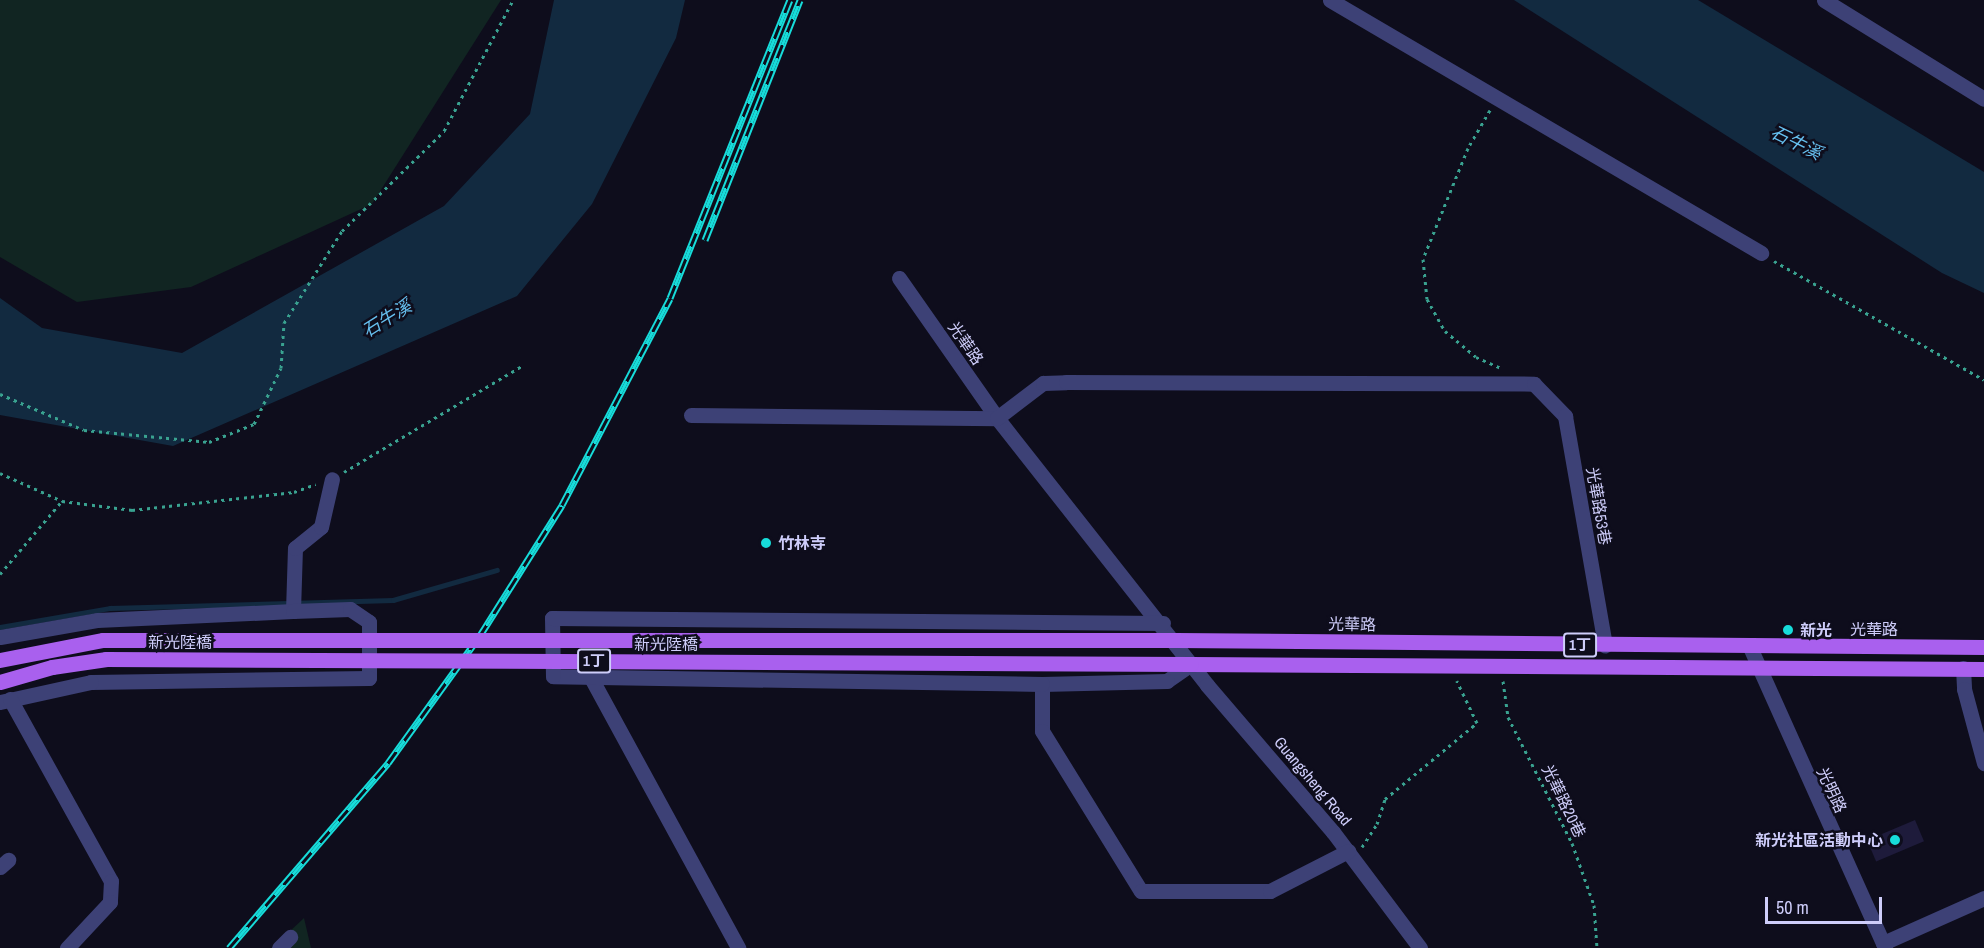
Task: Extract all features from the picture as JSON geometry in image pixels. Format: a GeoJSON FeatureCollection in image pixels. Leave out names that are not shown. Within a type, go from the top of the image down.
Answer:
{"type":"FeatureCollection","features":[{"type":"Feature","properties":{"kind":"main road","name":"新光陸橋"},"geometry":{"type":"LineString","coordinates":[[0,660],[103,639],[1176,640]]}},
{"type":"Feature","properties":{"kind":"main road","name":"光華路"},"geometry":{"type":"LineString","coordinates":[[1176,640],[1605,646],[1984,647]]}},
{"type":"Feature","properties":{"kind":"main road"},"geometry":{"type":"LineString","coordinates":[[1549,644],[1550,666]]}},
{"type":"Feature","properties":{"kind":"main road","name":"新光陸橋"},"geometry":{"type":"LineString","coordinates":[[0,682],[106,659],[1191,664]]}},
{"type":"Feature","properties":{"kind":"main road","name":"1丁"},"geometry":{"type":"LineString","coordinates":[[1191,664],[1984,669]]}},
{"type":"Feature","properties":{"kind":"street"},"geometry":{"type":"LineString","coordinates":[[1330,0],[1495,101],[1761,253]]}},
{"type":"Feature","properties":{"kind":"street"},"geometry":{"type":"LineString","coordinates":[[1824,0],[1984,99]]}},
{"type":"Feature","properties":{"kind":"street","name":"光華路"},"geometry":{"type":"LineString","coordinates":[[898,278],[997,418],[1176,640]]}},
{"type":"Feature","properties":{"kind":"street","name":"光華路53巷"},"geometry":{"type":"LineString","coordinates":[[997,418],[1043,383],[1534,384],[1565,416],[1605,646]]}},
{"type":"Feature","properties":{"kind":"street"},"geometry":{"type":"LineString","coordinates":[[691,415],[997,418]]}},
{"type":"Feature","properties":{"kind":"street"},"geometry":{"type":"LineString","coordinates":[[293,611],[296,549],[321,527],[332,479]]}},
{"type":"Feature","properties":{"kind":"street"},"geometry":{"type":"LineString","coordinates":[[0,637],[97,620],[293,611],[350,609],[369,622],[369,678],[91,682],[5,701],[111,881],[110,902],[67,948]]}},
{"type":"Feature","properties":{"kind":"street"},"geometry":{"type":"LineString","coordinates":[[1163,623],[552,618],[553,676],[1042,684],[1167,681],[1191,664]]}},
{"type":"Feature","properties":{"kind":"street","name":"Guangsheng Road"},"geometry":{"type":"LineString","coordinates":[[1176,640],[1191,664],[1351,855],[1420,948]]}},
{"type":"Feature","properties":{"kind":"street","name":"光明路"},"geometry":{"type":"LineString","coordinates":[[1749,645],[1757,668],[1884,945]]}},
{"type":"Feature","properties":{"kind":"street"},"geometry":{"type":"LineString","coordinates":[[1963,668],[1984,763]]}},
{"type":"Feature","properties":{"kind":"street"},"geometry":{"type":"LineString","coordinates":[[590,676],[738,948]]}},
{"type":"Feature","properties":{"kind":"street"},"geometry":{"type":"LineString","coordinates":[[1042,684],[1042,731],[1141,891],[1270,891],[1351,855]]}},
{"type":"Feature","properties":{"kind":"street"},"geometry":{"type":"LineString","coordinates":[[1884,945],[1984,898]]}},
{"type":"Feature","properties":{"kind":"street"},"geometry":{"type":"LineString","coordinates":[[279,948],[290,937]]}},
{"type":"Feature","properties":{"kind":"path"},"geometry":{"type":"LineString","coordinates":[[0,394],[84,430],[209,442],[254,424],[281,368],[284,323],[342,231],[444,131],[513,0]]}},
{"type":"Feature","properties":{"kind":"path"},"geometry":{"type":"LineString","coordinates":[[1495,101],[1467,148],[1423,259],[1427,300],[1445,331],[1476,357],[1505,370]]}},
{"type":"Feature","properties":{"kind":"path"},"geometry":{"type":"LineString","coordinates":[[1761,253],[1984,380]]}},
{"type":"Feature","properties":{"kind":"path"},"geometry":{"type":"LineString","coordinates":[[0,473],[62,501],[132,510],[294,492],[332,479],[522,366]]}},
{"type":"Feature","properties":{"kind":"path"},"geometry":{"type":"LineString","coordinates":[[0,574],[62,501]]}},
{"type":"Feature","properties":{"kind":"path"},"geometry":{"type":"LineString","coordinates":[[1351,855],[1377,824],[1385,799],[1477,723],[1450,667]]}},
{"type":"Feature","properties":{"kind":"path","name":"光華路20巷"},"geometry":{"type":"LineString","coordinates":[[1502,667],[1508,717],[1572,843],[1594,904],[1597,948]]}},
{"type":"Feature","properties":{"kind":"green space"},"geometry":{"type":"Polygon","coordinates":[[[0,0],[501,0],[372,204],[191,287],[77,302],[0,257],[0,0]]]}},
{"type":"Feature","properties":{"kind":"green space"},"geometry":{"type":"Polygon","coordinates":[[[304,918],[311,948],[272,948],[304,918]]]}},
{"type":"Feature","properties":{"kind":"water","name":"石牛溪"},"geometry":{"type":"Polygon","coordinates":[[[554,0],[685,0],[676,38],[592,204],[517,296],[173,446],[0,415],[0,298],[42,328],[182,353],[444,206],[530,114],[554,0]]]}},
{"type":"Feature","properties":{"kind":"water","name":"石牛溪"},"geometry":{"type":"Polygon","coordinates":[[[1514,0],[1698,0],[1984,172],[1984,293],[1942,273],[1514,0]]]}},
{"type":"Feature","properties":{"kind":"building","name":"新光社區活動中心"},"geometry":{"type":"Polygon","coordinates":[[[1915,820],[1924,841],[1876,861],[1867,840],[1915,820]]]}},
{"type":"Feature","properties":{"kind":"waterway"},"geometry":{"type":"LineString","coordinates":[[0,627],[110,608],[393,600],[497,570]]}},
{"type":"Feature","properties":{"kind":"railway"},"geometry":{"type":"LineString","coordinates":[[229,948],[388,763],[479,637],[562,505],[670,298],[790,0]]}},
{"type":"Feature","properties":{"kind":"railway"},"geometry":{"type":"LineString","coordinates":[[705,240],[800,0]]}},
{"type":"Feature","properties":{"kind":"place","name":"竹林寺"},"geometry":{"type":"Point","coordinates":[766,543]}},
{"type":"Feature","properties":{"kind":"place","name":"新光"},"geometry":{"type":"Point","coordinates":[1788,630]}},
{"type":"Feature","properties":{"kind":"place","name":"新光社區活動中心"},"geometry":{"type":"Point","coordinates":[1895,840]}}]}
